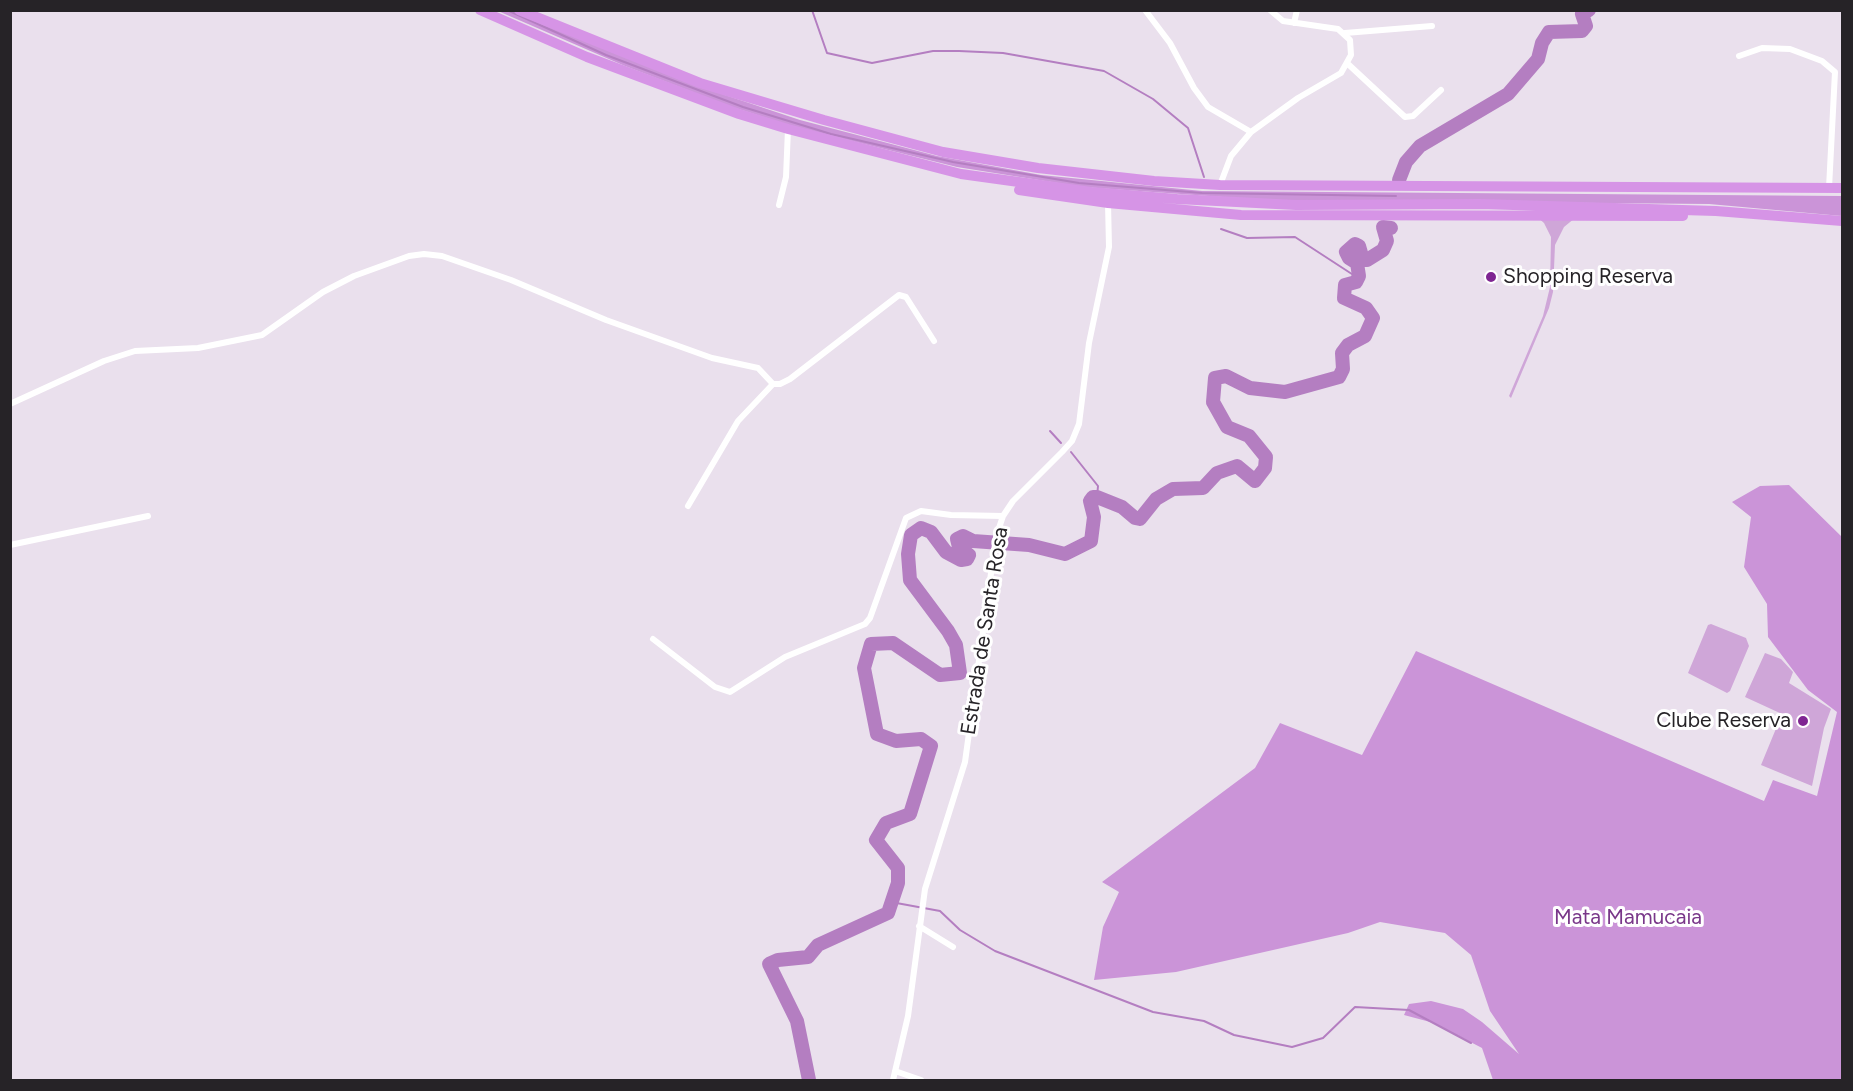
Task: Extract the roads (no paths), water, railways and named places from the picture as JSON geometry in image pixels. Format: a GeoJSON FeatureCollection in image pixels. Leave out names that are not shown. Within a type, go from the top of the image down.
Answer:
{"type":"FeatureCollection","features":[{"type":"Feature","properties":{"kind":"highway"},"geometry":{"type":"LineString","coordinates":[[480,10],[587,57],[699,100],[788,129],[961,174],[1091,192],[1177,199],[1296,205],[1480,204],[1716,211],[1842,221]]}},
{"type":"Feature","properties":{"kind":"highway"},"geometry":{"type":"LineString","coordinates":[[519,10],[700,83],[943,152],[1038,168],[1154,181],[1220,185],[1842,188]]}},
{"type":"Feature","properties":{"kind":"highway"},"geometry":{"type":"LineString","coordinates":[[863,150],[888,162],[925,172],[1108,203],[1241,215],[1558,214],[1678,217],[1716,211]]}},
{"type":"Feature","properties":{"kind":"street"},"geometry":{"type":"LineString","coordinates":[[1145,10],[1170,43],[1194,88],[1208,107],[1251,132]]}},
{"type":"Feature","properties":{"kind":"street"},"geometry":{"type":"LineString","coordinates":[[1270,10],[1283,21],[1330,27],[1345,33],[1432,26]]}},
{"type":"Feature","properties":{"kind":"street"},"geometry":{"type":"LineString","coordinates":[[1294,23],[1297,10]]}},
{"type":"Feature","properties":{"kind":"street"},"geometry":{"type":"LineString","coordinates":[[1220,185],[1231,156],[1251,132],[1298,98],[1341,73],[1351,55],[1350,40],[1345,33]]}},
{"type":"Feature","properties":{"kind":"street"},"geometry":{"type":"LineString","coordinates":[[1739,56],[1762,48],[1790,49],[1822,61],[1835,72],[1829,188]]}},
{"type":"Feature","properties":{"kind":"street"},"geometry":{"type":"LineString","coordinates":[[1348,64],[1405,117],[1413,116],[1441,90]]}},
{"type":"Feature","properties":{"kind":"street"},"geometry":{"type":"LineString","coordinates":[[779,205],[786,177],[788,129]]}},
{"type":"Feature","properties":{"kind":"street","name":"Estrada de Santa Rosa"},"geometry":{"type":"LineString","coordinates":[[893,1080],[908,1016],[922,902],[937,846],[954,802],[965,762],[996,537],[1003,516],[1013,501],[1062,452],[1076,433],[1082,406],[1089,343],[1109,247],[1108,203]]}},
{"type":"Feature","properties":{"kind":"street"},"geometry":{"type":"LineString","coordinates":[[10,404],[104,361],[135,351],[198,348],[262,335],[323,292],[354,276],[409,256],[424,254],[442,256],[511,280],[606,320],[712,358],[758,368],[773,384]]}},
{"type":"Feature","properties":{"kind":"street"},"geometry":{"type":"LineString","coordinates":[[688,506],[738,421],[773,384],[790,379],[899,295],[906,297],[934,341]]}},
{"type":"Feature","properties":{"kind":"street"},"geometry":{"type":"LineString","coordinates":[[653,639],[715,687],[730,692],[786,657],[865,624],[870,618],[906,518],[921,511],[951,515],[1003,516]]}},
{"type":"Feature","properties":{"kind":"street"},"geometry":{"type":"LineString","coordinates":[[10,545],[148,516]]}},
{"type":"Feature","properties":{"kind":"street"},"geometry":{"type":"LineString","coordinates":[[919,926],[953,947]]}},
{"type":"Feature","properties":{"kind":"street"},"geometry":{"type":"LineString","coordinates":[[895,1071],[921,1080]]}},
{"type":"Feature","properties":{"kind":"waterway"},"geometry":{"type":"LineString","coordinates":[[507,10],[606,55],[743,107],[831,134],[953,162],[1079,183],[1202,193],[1396,196]]}},
{"type":"Feature","properties":{"kind":"waterway"},"geometry":{"type":"LineString","coordinates":[[812,10],[827,53],[872,63],[933,51],[959,51],[1003,53],[1104,71],[1153,99],[1188,128],[1204,177]]}},
{"type":"Feature","properties":{"kind":"waterway"},"geometry":{"type":"LineString","coordinates":[[1399,180],[1406,162],[1420,146],[1508,94],[1538,59],[1542,43],[1549,32],[1582,31],[1586,26],[1582,14],[1589,10]]}},
{"type":"Feature","properties":{"kind":"waterway"},"geometry":{"type":"LineString","coordinates":[[809,1080],[797,1021],[769,964],[778,960],[808,957],[818,945],[888,913],[898,883],[898,868],[876,840],[886,823],[910,814],[931,746],[921,739],[896,741],[877,734],[864,668],[871,644],[893,643],[940,675],[960,673],[956,645],[910,580],[908,554],[911,535],[921,528],[931,532],[946,552],[961,560],[967,559],[969,555],[959,547],[957,539],[963,536],[973,541],[1029,545],[1065,554],[1091,541],[1094,517],[1090,501],[1093,497],[1122,507],[1135,518],[1140,519],[1156,499],[1173,489],[1203,488],[1217,473],[1237,466],[1255,481],[1265,468],[1266,457],[1249,436],[1227,427],[1213,402],[1215,378],[1226,376],[1250,388],[1285,392],[1339,377],[1343,369],[1342,353],[1348,345],[1365,336],[1373,318],[1366,308],[1344,298],[1345,285],[1356,282],[1359,276],[1357,263],[1349,258],[1346,252],[1355,244],[1359,246],[1363,260],[1367,260],[1383,250],[1387,241],[1383,227],[1391,228]]}},
{"type":"Feature","properties":{"kind":"waterway"},"geometry":{"type":"LineString","coordinates":[[1221,229],[1247,238],[1295,237],[1358,278]]}},
{"type":"Feature","properties":{"kind":"waterway"},"geometry":{"type":"LineString","coordinates":[[1050,431],[1061,443]]}},
{"type":"Feature","properties":{"kind":"waterway"},"geometry":{"type":"LineString","coordinates":[[1071,452],[1098,486],[1097,497]]}},
{"type":"Feature","properties":{"kind":"waterway"},"geometry":{"type":"LineString","coordinates":[[891,902],[940,911],[960,930],[995,951],[1153,1012],[1204,1021],[1234,1035],[1292,1047],[1323,1038],[1355,1007],[1409,1010],[1471,1043]]}},
{"type":"Feature","properties":{"kind":"place","name":"Shopping Reserva"},"geometry":{"type":"Point","coordinates":[1491,277]}},
{"type":"Feature","properties":{"kind":"place","name":"Clube Reserva"},"geometry":{"type":"Point","coordinates":[1803,721]}},
{"type":"Feature","properties":{"kind":"park label","name":"Mata Mamucaia"},"geometry":{"type":"Point","coordinates":[1628,918]}}]}
